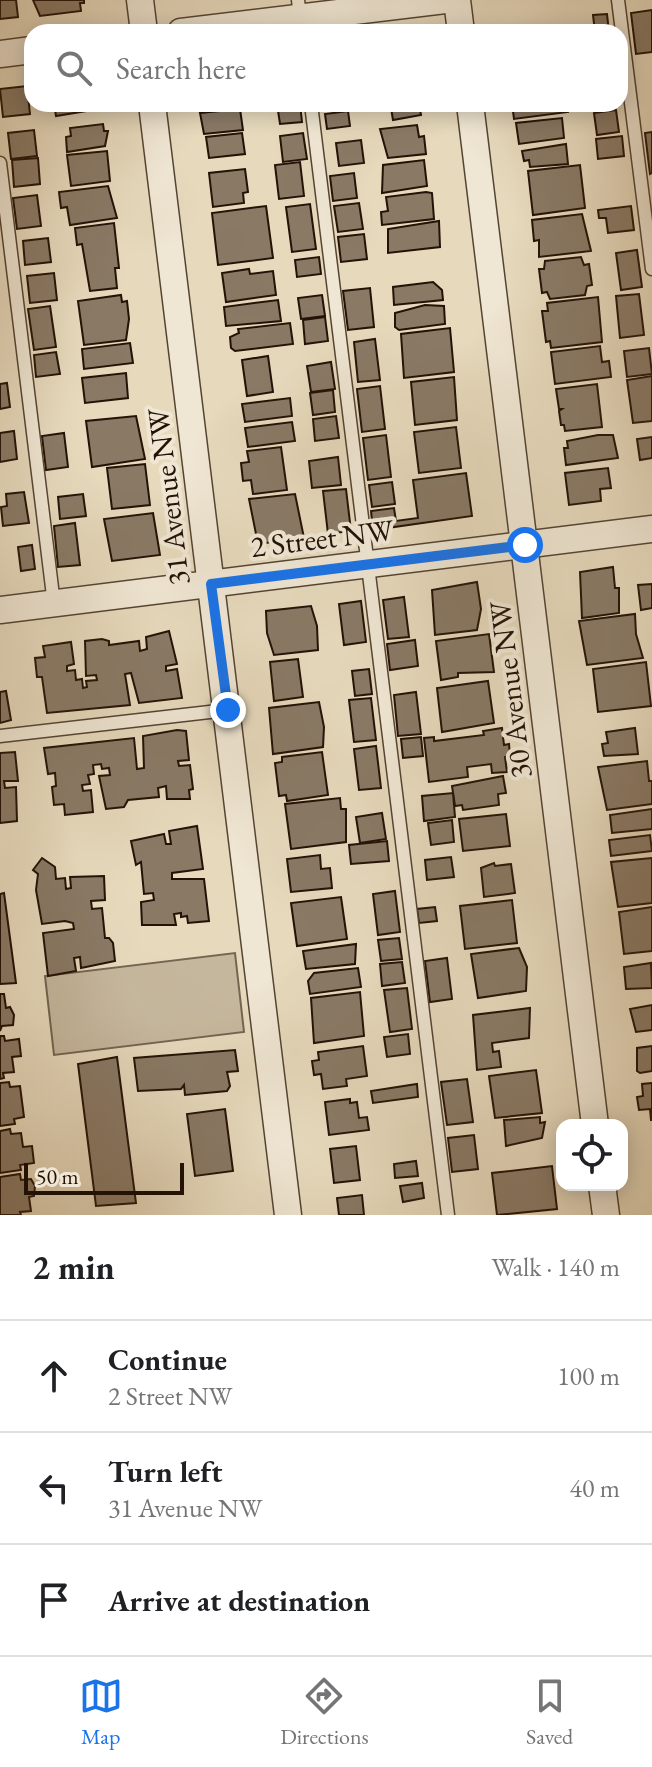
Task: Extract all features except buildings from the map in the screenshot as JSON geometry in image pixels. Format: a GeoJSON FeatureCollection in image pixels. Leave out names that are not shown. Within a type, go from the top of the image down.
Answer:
{"type":"FeatureCollection","features":[{"type":"Feature","properties":{"kind":"street"},"geometry":{"type":"LineString","coordinates":[[140,0],[143,24]]}},
{"type":"Feature","properties":{"kind":"street"},"geometry":{"type":"LineString","coordinates":[[240,24],[445,0]]}},
{"type":"Feature","properties":{"kind":"street"},"geometry":{"type":"LineString","coordinates":[[457,0],[460,24]]}},
{"type":"Feature","properties":{"kind":"street"},"geometry":{"type":"LineString","coordinates":[[0,54],[24,51]]}},
{"type":"Feature","properties":{"kind":"street","name":"31 Avenue NW"},"geometry":{"type":"LineString","coordinates":[[153,112],[288,1215]]}},
{"type":"Feature","properties":{"kind":"street","name":"30 Avenue NW"},"geometry":{"type":"LineString","coordinates":[[471,112],[594,1119]]}},
{"type":"Feature","properties":{"kind":"street","name":"2 Street NW"},"geometry":{"type":"LineString","coordinates":[[0,610],[652,529]]}},
{"type":"Feature","properties":{"kind":"street"},"geometry":{"type":"LineString","coordinates":[[603,1191],[606,1215]]}},
{"type":"Feature","properties":{"kind":"lane"},"geometry":{"type":"LineString","coordinates":[[618,0],[621,24]]}},
{"type":"Feature","properties":{"kind":"lane"},"geometry":{"type":"LineString","coordinates":[[628,79],[652,269]]}},
{"type":"Feature","properties":{"kind":"lane"},"geometry":{"type":"LineString","coordinates":[[312,112],[448,1215]]}},
{"type":"Feature","properties":{"kind":"lane"},"geometry":{"type":"LineString","coordinates":[[0,163],[54,604]]}},
{"type":"Feature","properties":{"kind":"lane"},"geometry":{"type":"LineString","coordinates":[[0,736],[228,710]]}},
{"type":"Feature","properties":{"kind":"shaded area"},"geometry":{"type":"Polygon","coordinates":[[[235,953],[244,1032],[54,1055],[45,976],[235,953]]]}},
{"type":"Feature","properties":{"kind":"route"},"geometry":{"type":"LineString","coordinates":[[228,710],[211,584],[525,545]]}}]}
